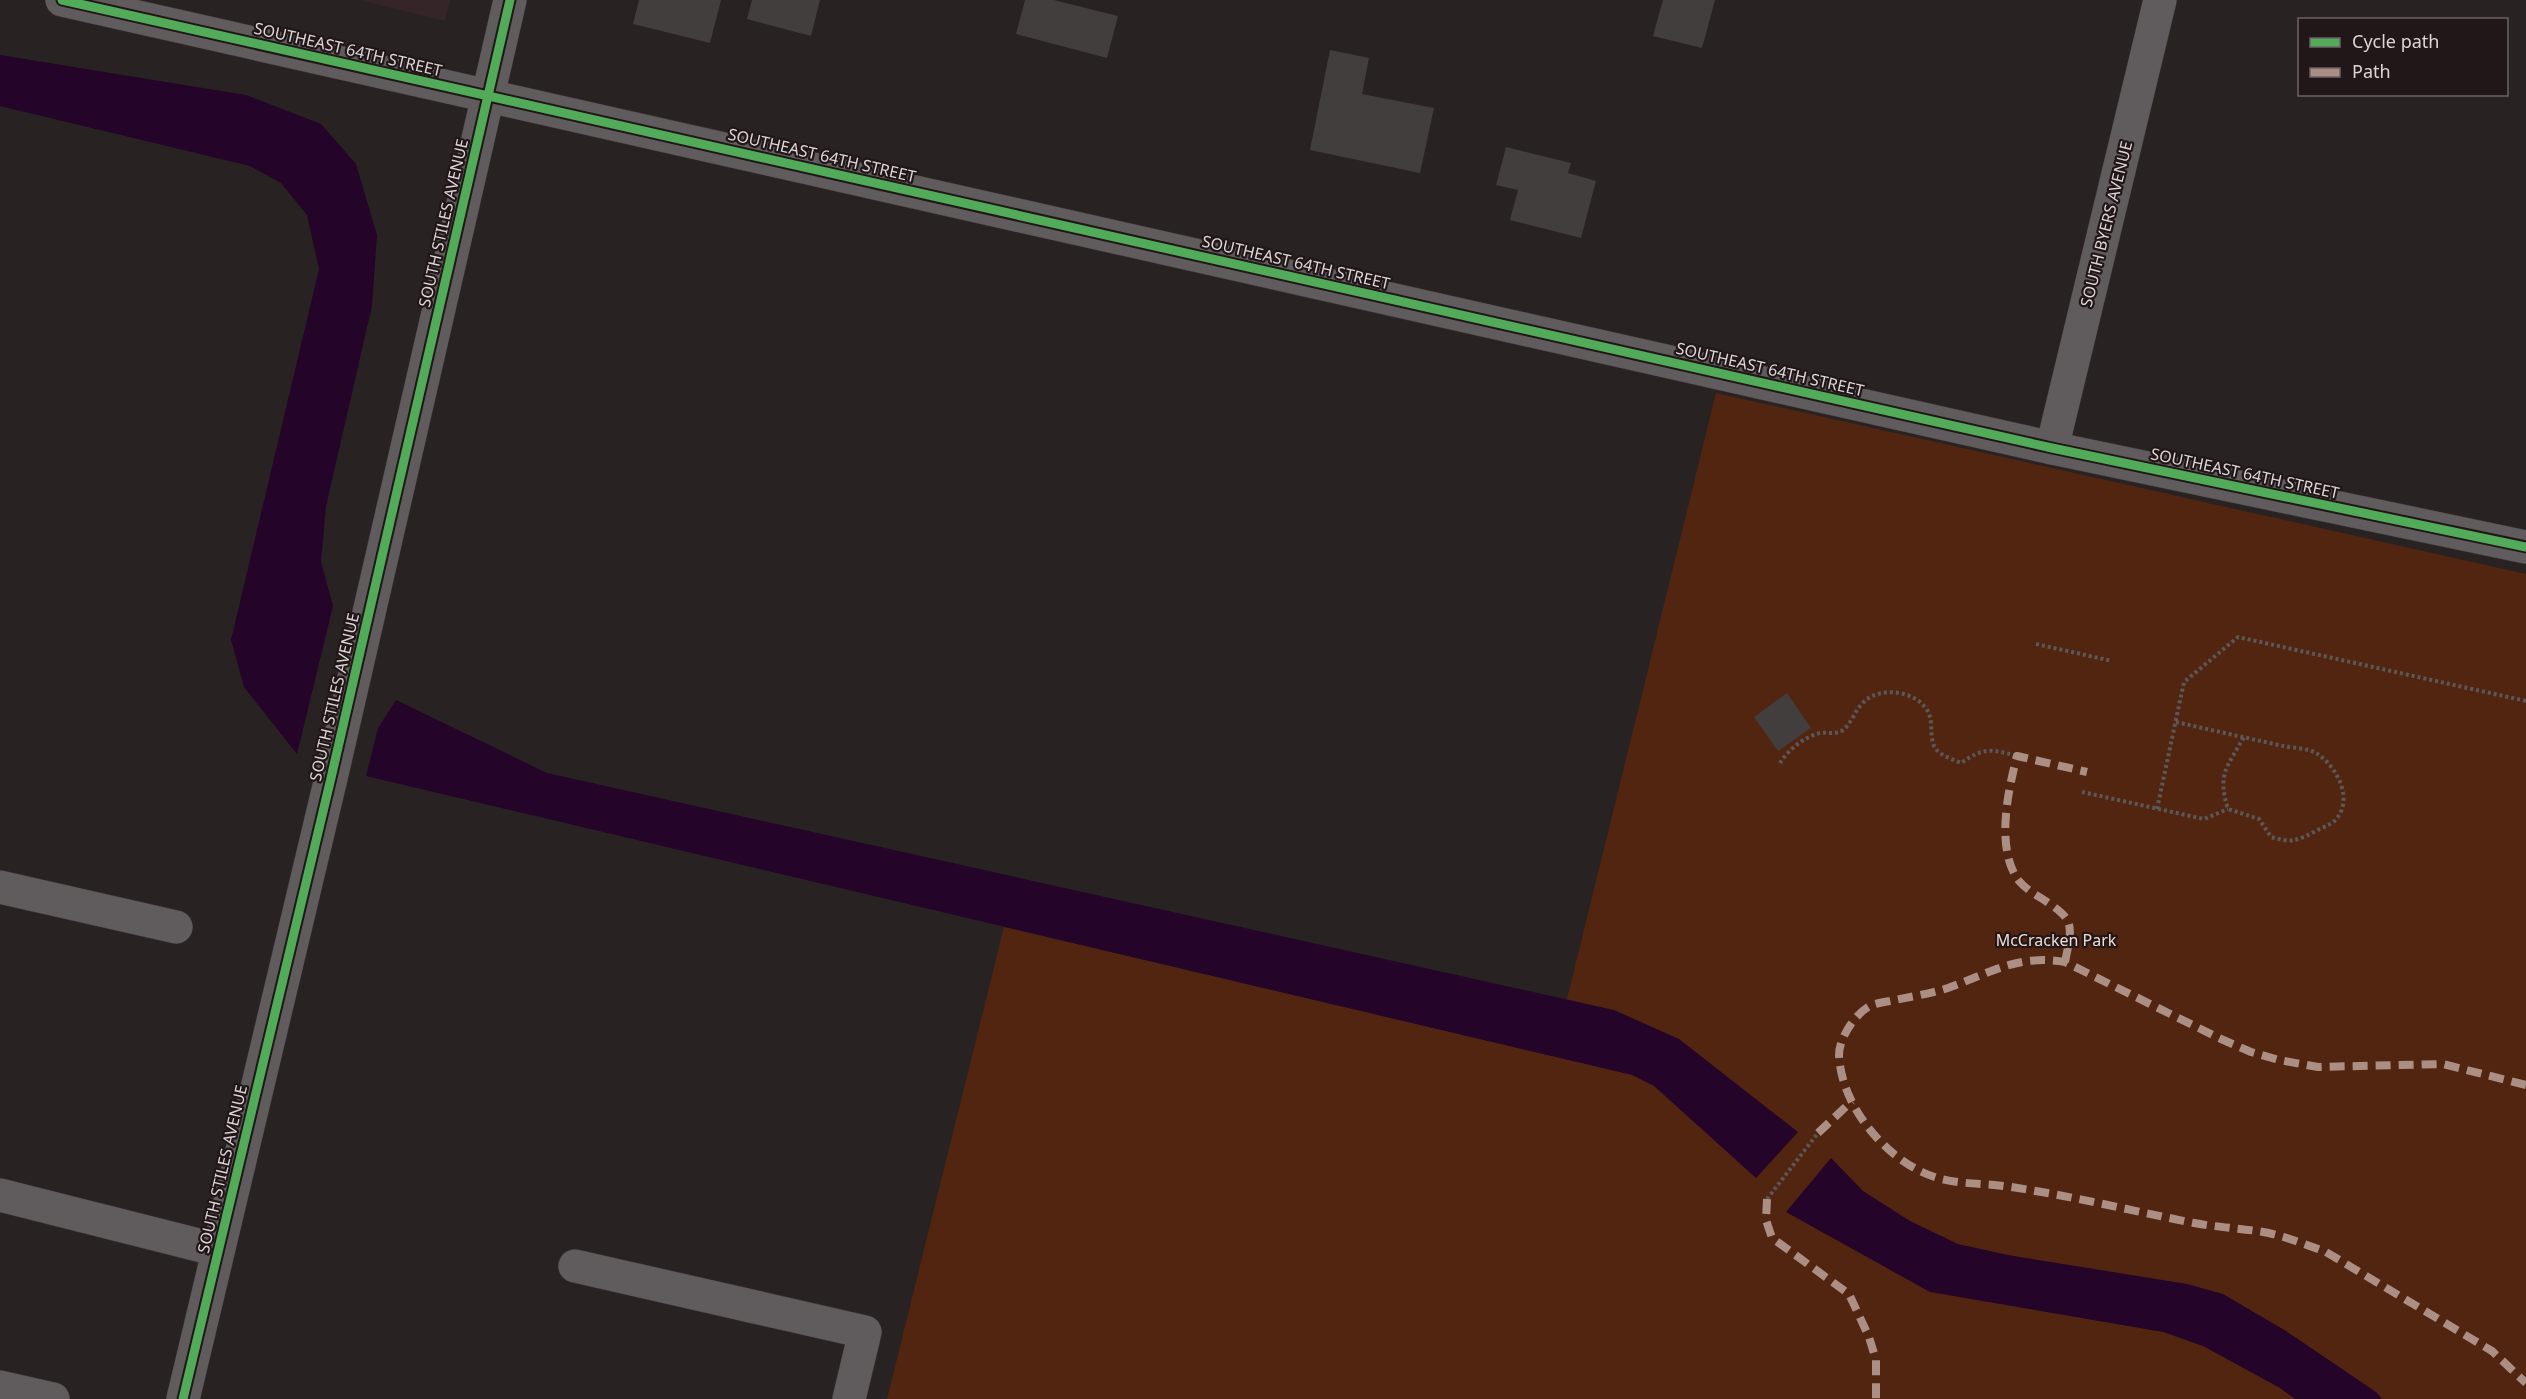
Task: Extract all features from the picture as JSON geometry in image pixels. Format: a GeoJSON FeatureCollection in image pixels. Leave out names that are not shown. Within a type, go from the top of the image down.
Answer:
{"type":"FeatureCollection","features":[{"type":"Feature","properties":{"kind":"street","name":"SOUTHEAST 64TH STREET"},"geometry":{"type":"LineString","coordinates":[[62,0],[2052,448],[2526,547]]}},
{"type":"Feature","properties":{"kind":"street","name":"SOUTH STILES AVENUE"},"geometry":{"type":"LineString","coordinates":[[183,1399],[331,778],[510,0]]}},
{"type":"Feature","properties":{"kind":"street","name":"SOUTH BYERS AVENUE"},"geometry":{"type":"LineString","coordinates":[[2052,448],[2160,0]]}},
{"type":"Feature","properties":{"kind":"street"},"geometry":{"type":"LineString","coordinates":[[0,887],[176,927]]}},
{"type":"Feature","properties":{"kind":"street"},"geometry":{"type":"LineString","coordinates":[[0,1195],[218,1250]]}},
{"type":"Feature","properties":{"kind":"street"},"geometry":{"type":"LineString","coordinates":[[575,1266],[865,1332],[849,1399]]}},
{"type":"Feature","properties":{"kind":"street"},"geometry":{"type":"LineString","coordinates":[[0,1387],[53,1399]]}},
{"type":"Feature","properties":{"kind":"path"},"geometry":{"type":"LineString","coordinates":[[2157,809],[2184,682],[2238,637],[2526,701]]}},
{"type":"Feature","properties":{"kind":"path"},"geometry":{"type":"LineString","coordinates":[[2036,644],[2112,661]]}},
{"type":"Feature","properties":{"kind":"path"},"geometry":{"type":"LineString","coordinates":[[1780,763],[1787,752],[1802,741],[1820,733],[1840,732],[1866,699],[1884,693],[1899,693],[1916,698],[1928,710],[1934,746],[1951,759],[1961,763],[1974,754],[1993,749],[2017,756]]}},
{"type":"Feature","properties":{"kind":"path"},"geometry":{"type":"LineString","coordinates":[[2082,792],[2204,819],[2228,809],[2259,819],[2271,837],[2288,842],[2327,827],[2337,819],[2343,808],[2345,794],[2335,772],[2318,753],[2176,722]]}},
{"type":"Feature","properties":{"kind":"path"},"geometry":{"type":"LineString","coordinates":[[2228,809],[2221,781],[2224,771],[2244,737]]}},
{"type":"Feature","properties":{"kind":"path"},"geometry":{"type":"LineString","coordinates":[[1767,1200],[1818,1132]]}},
{"type":"Feature","properties":{"kind":"shaded area"},"geometry":{"type":"Polygon","coordinates":[[[359,0],[450,0],[445,21],[359,0]]]}},
{"type":"Feature","properties":{"kind":"shaded area"},"geometry":{"type":"Polygon","coordinates":[[[0,55],[246,95],[321,124],[356,164],[377,235],[372,306],[326,506],[321,562],[333,606],[297,754],[244,687],[231,640],[319,269],[307,215],[281,183],[250,166],[0,106],[0,55]]]}},
{"type":"Feature","properties":{"kind":"shaded area"},"geometry":{"type":"Polygon","coordinates":[[[396,700],[547,773],[1614,1010],[1679,1039],[1798,1132],[1756,1178],[1654,1086],[1632,1075],[366,776],[378,728],[396,700]]]}},
{"type":"Feature","properties":{"kind":"shaded area"},"geometry":{"type":"Polygon","coordinates":[[[1831,1158],[1863,1191],[1910,1221],[1958,1244],[2008,1255],[2187,1284],[2223,1294],[2286,1331],[2376,1392],[2382,1399],[2295,1399],[2280,1388],[2203,1346],[2163,1332],[1930,1292],[1786,1212],[1831,1158]]]}},
{"type":"Feature","properties":{"kind":"green space","name":"McCracken Park"},"geometry":{"type":"Polygon","coordinates":[[[1716,393],[2526,574],[2526,1399],[887,1399],[1004,927],[1553,1056],[1716,393]]]}},
{"type":"Feature","properties":{"kind":"building"},"geometry":{"type":"Polygon","coordinates":[[[639,0],[721,0],[710,43],[633,24],[639,0]]]}},
{"type":"Feature","properties":{"kind":"building"},"geometry":{"type":"Polygon","coordinates":[[[752,0],[820,0],[811,36],[747,19],[752,0]]]}},
{"type":"Feature","properties":{"kind":"building"},"geometry":{"type":"Polygon","coordinates":[[[1025,0],[1054,0],[1118,16],[1107,58],[1016,34],[1025,0]]]}},
{"type":"Feature","properties":{"kind":"building"},"geometry":{"type":"Polygon","coordinates":[[[1663,0],[1715,0],[1702,48],[1653,36],[1663,0]]]}},
{"type":"Feature","properties":{"kind":"building"},"geometry":{"type":"Polygon","coordinates":[[[1330,50],[1369,58],[1362,94],[1434,108],[1420,173],[1310,150],[1330,50]]]}},
{"type":"Feature","properties":{"kind":"building"},"geometry":{"type":"Polygon","coordinates":[[[1506,147],[1571,163],[1568,173],[1596,181],[1581,238],[1510,220],[1518,190],[1496,185],[1506,147]]]}},
{"type":"Feature","properties":{"kind":"building"},"geometry":{"type":"Polygon","coordinates":[[[1787,693],[1811,728],[1778,751],[1754,717],[1787,693]]]}},
{"type":"Feature","properties":{"kind":"marked path"},"geometry":{"type":"LineString","coordinates":[[2065,962],[2070,930],[2066,918],[2052,905],[2024,886],[2012,868],[2005,837],[2007,802],[2017,756],[2087,772]]}},
{"type":"Feature","properties":{"kind":"marked path"},"geometry":{"type":"LineString","coordinates":[[2526,1085],[2443,1064],[2318,1067],[2279,1060],[2251,1052],[2221,1039],[2065,962],[2048,960],[2005,966],[1948,988],[1872,1005],[1860,1013],[1850,1026],[1842,1041],[1839,1055],[1841,1073],[1847,1091],[1866,1124],[1892,1152],[1922,1172],[1955,1182],[1999,1185],[2194,1223],[2266,1232],[2301,1243],[2326,1252],[2492,1351],[2526,1383]]}},
{"type":"Feature","properties":{"kind":"marked path"},"geometry":{"type":"LineString","coordinates":[[1818,1133],[1852,1101]]}},
{"type":"Feature","properties":{"kind":"marked path"},"geometry":{"type":"LineString","coordinates":[[1767,1199],[1766,1220],[1772,1238],[1849,1294],[1869,1337],[1876,1360],[1876,1399]]}},
{"type":"Feature","properties":{"kind":"cycle path"},"geometry":{"type":"LineString","coordinates":[[62,0],[2052,448],[2526,547]]}},
{"type":"Feature","properties":{"kind":"cycle path"},"geometry":{"type":"LineString","coordinates":[[183,1399],[331,778],[510,0]]}}]}
